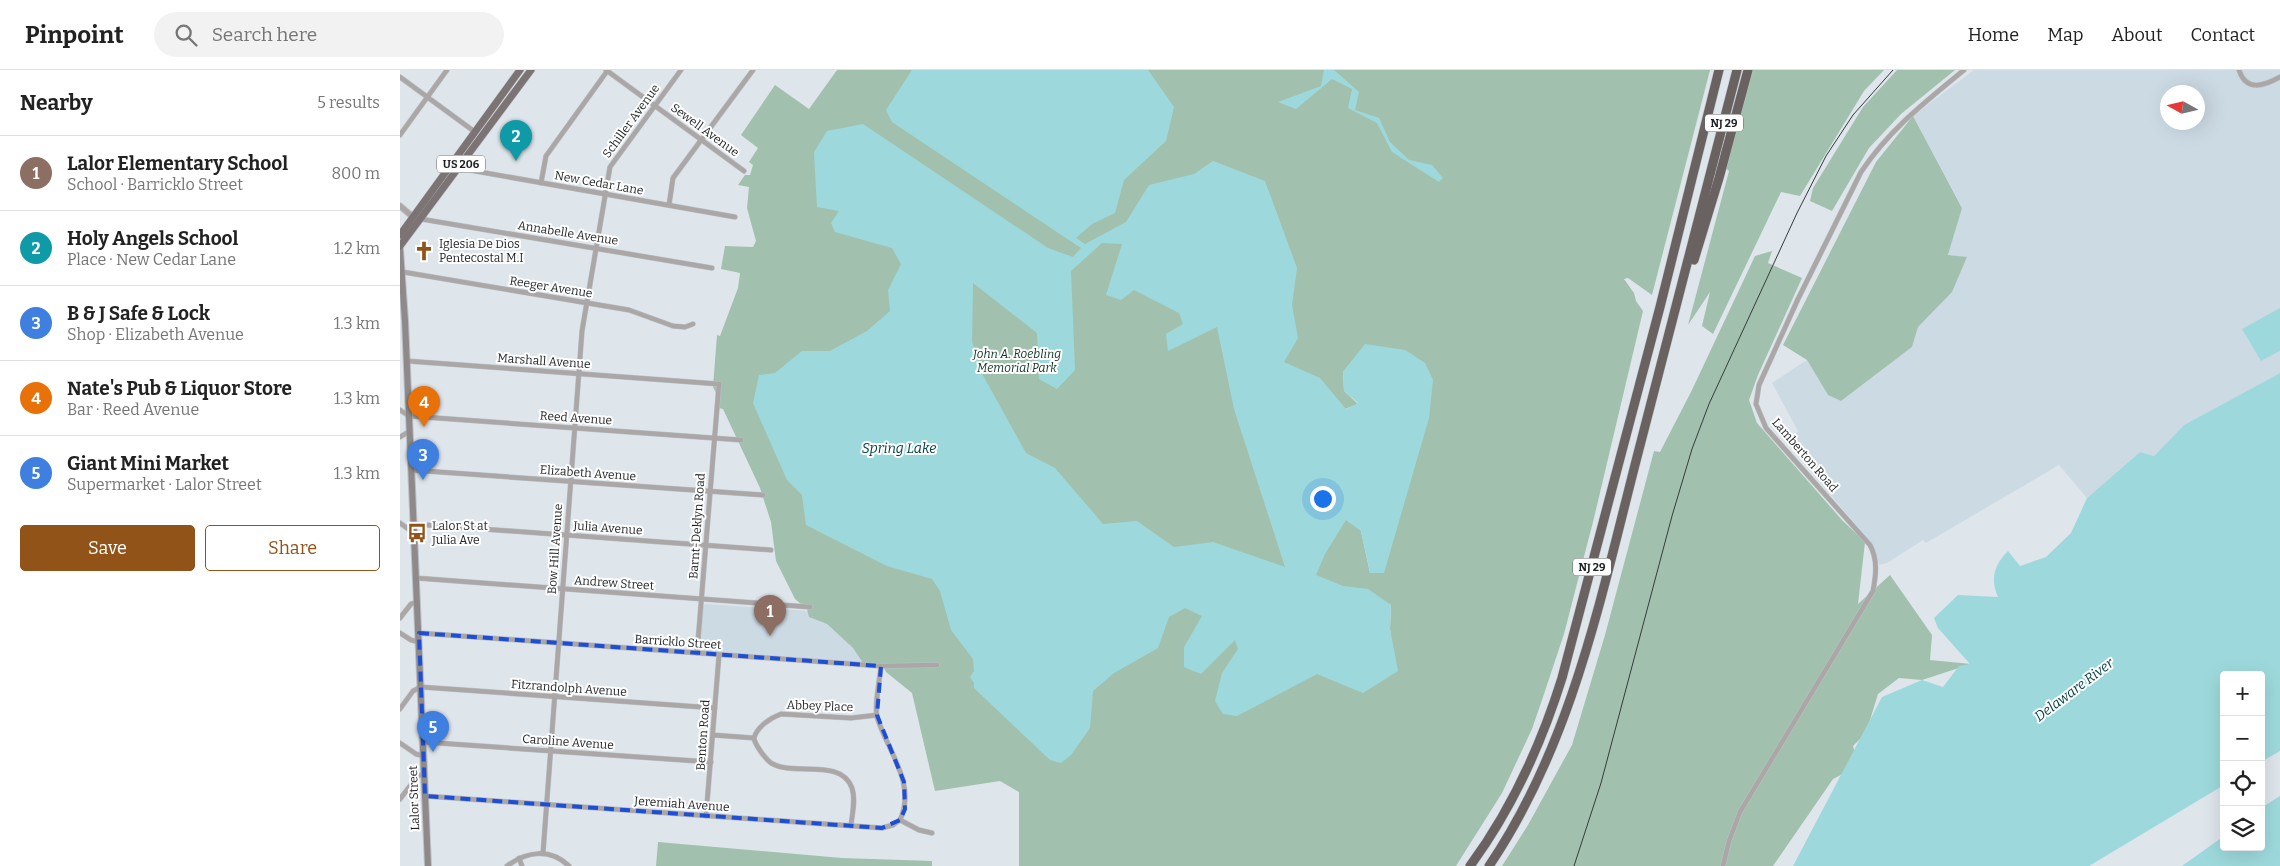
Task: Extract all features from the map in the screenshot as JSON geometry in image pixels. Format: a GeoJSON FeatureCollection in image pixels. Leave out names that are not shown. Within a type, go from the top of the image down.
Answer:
{"type":"FeatureCollection","features":[{"type":"Feature","properties":{"kind":"highway"},"geometry":{"type":"LineString","coordinates":[[1674,252],[1714,70]]}},
{"type":"Feature","properties":{"kind":"highway","name":"NJ 29"},"geometry":{"type":"LineString","coordinates":[[1470,866],[1497,826],[1518,787],[1537,748],[1556,696],[1584,598],[1674,252],[1718,70]]}},
{"type":"Feature","properties":{"kind":"highway","name":"NJ 29"},"geometry":{"type":"LineString","coordinates":[[1489,866],[1514,827],[1537,784],[1570,702],[1600,602],[1680,290],[1695,256],[1737,70]]}},
{"type":"Feature","properties":{"kind":"highway"},"geometry":{"type":"LineString","coordinates":[[1714,177],[1748,70]]}},
{"type":"Feature","properties":{"kind":"main road","name":"US 206"},"geometry":{"type":"LineString","coordinates":[[400,235],[520,70]]}},
{"type":"Feature","properties":{"kind":"main road","name":"US 206"},"geometry":{"type":"LineString","coordinates":[[400,248],[530,70]]}},
{"type":"Feature","properties":{"kind":"main road","name":"Lalor Street"},"geometry":{"type":"LineString","coordinates":[[400,248],[403,272],[403,342],[407,361],[428,866]]}},
{"type":"Feature","properties":{"kind":"street"},"geometry":{"type":"LineString","coordinates":[[400,135],[447,70]]}},
{"type":"Feature","properties":{"kind":"street"},"geometry":{"type":"LineString","coordinates":[[541,183],[546,156],[607,70]]}},
{"type":"Feature","properties":{"kind":"street","name":"Sewell Avenue"},"geometry":{"type":"LineString","coordinates":[[607,70],[744,171]]}},
{"type":"Feature","properties":{"kind":"street","name":"Schiller Avenue"},"geometry":{"type":"LineString","coordinates":[[596,247],[610,167],[681,70]]}},
{"type":"Feature","properties":{"kind":"street"},"geometry":{"type":"LineString","coordinates":[[668,205],[673,178],[753,70]]}},
{"type":"Feature","properties":{"kind":"street","name":"Lamberton Road"},"geometry":{"type":"LineString","coordinates":[[1723,866],[1728,841],[1740,812],[1873,591],[1876,572],[1875,557],[1870,545],[1766,428],[1757,410],[1757,390],[1798,299],[1861,172],[1900,122],[1964,70]]}},
{"type":"Feature","properties":{"kind":"street"},"geometry":{"type":"LineString","coordinates":[[2238,70],[2247,83],[2257,86],[2267,85],[2280,77]]}},
{"type":"Feature","properties":{"kind":"street"},"geometry":{"type":"LineString","coordinates":[[400,77],[475,132]]}},
{"type":"Feature","properties":{"kind":"street","name":"New Cedar Lane"},"geometry":{"type":"LineString","coordinates":[[458,168],[735,217]]}},
{"type":"Feature","properties":{"kind":"street"},"geometry":{"type":"LineString","coordinates":[[400,206],[412,217]]}},
{"type":"Feature","properties":{"kind":"street","name":"Annabelle Avenue"},"geometry":{"type":"LineString","coordinates":[[421,219],[712,268]]}},
{"type":"Feature","properties":{"kind":"street","name":"Bow Hill Avenue"},"geometry":{"type":"LineString","coordinates":[[543,853],[582,331],[596,247]]}},
{"type":"Feature","properties":{"kind":"street","name":"Reeger Avenue"},"geometry":{"type":"LineString","coordinates":[[403,272],[629,310],[666,325],[684,327],[692,324]]}},
{"type":"Feature","properties":{"kind":"street","name":"Marshall Avenue"},"geometry":{"type":"LineString","coordinates":[[407,361],[718,384],[717,401]]}},
{"type":"Feature","properties":{"kind":"street","name":"Barnt-Deklyn Road"},"geometry":{"type":"LineString","coordinates":[[697,653],[717,401]]}},
{"type":"Feature","properties":{"kind":"street"},"geometry":{"type":"LineString","coordinates":[[400,410],[409,416]]}},
{"type":"Feature","properties":{"kind":"street","name":"Reed Avenue"},"geometry":{"type":"LineString","coordinates":[[409,416],[741,440]]}},
{"type":"Feature","properties":{"kind":"street"},"geometry":{"type":"LineString","coordinates":[[400,437],[410,431]]}},
{"type":"Feature","properties":{"kind":"street","name":"Elizabeth Avenue"},"geometry":{"type":"LineString","coordinates":[[411,470],[763,495]]}},
{"type":"Feature","properties":{"kind":"street"},"geometry":{"type":"LineString","coordinates":[[400,523],[414,532]]}},
{"type":"Feature","properties":{"kind":"street","name":"Julia Avenue"},"geometry":{"type":"LineString","coordinates":[[414,524],[772,550]]}},
{"type":"Feature","properties":{"kind":"street","name":"Andrew Street"},"geometry":{"type":"LineString","coordinates":[[416,578],[810,607]]}},
{"type":"Feature","properties":{"kind":"street"},"geometry":{"type":"LineString","coordinates":[[400,618],[411,604],[417,602]]}},
{"type":"Feature","properties":{"kind":"street"},"geometry":{"type":"LineString","coordinates":[[400,632],[411,640],[419,642]]}},
{"type":"Feature","properties":{"kind":"street","name":"Barricklo Street"},"geometry":{"type":"LineString","coordinates":[[418,633],[881,666],[937,665]]}},
{"type":"Feature","properties":{"kind":"street","name":"Benton Road"},"geometry":{"type":"LineString","coordinates":[[706,816],[719,655]]}},
{"type":"Feature","properties":{"kind":"street"},"geometry":{"type":"LineString","coordinates":[[881,666],[876,715],[904,782],[906,803],[900,820],[919,830],[932,832]]}},
{"type":"Feature","properties":{"kind":"street"},"geometry":{"type":"LineString","coordinates":[[400,709],[413,691],[421,687]]}},
{"type":"Feature","properties":{"kind":"street","name":"Fitzrandolph Avenue"},"geometry":{"type":"LineString","coordinates":[[421,687],[715,708]]}},
{"type":"Feature","properties":{"kind":"street","name":"Abbey Place"},"geometry":{"type":"LineString","coordinates":[[754,738],[756,732],[770,719],[781,714],[846,718],[876,715]]}},
{"type":"Feature","properties":{"kind":"street"},"geometry":{"type":"LineString","coordinates":[[713,735],[754,738],[768,761],[776,766],[832,772],[843,776],[850,784],[854,796],[851,826]]}},
{"type":"Feature","properties":{"kind":"street","name":"Caroline Avenue"},"geometry":{"type":"LineString","coordinates":[[423,742],[711,762]]}},
{"type":"Feature","properties":{"kind":"street"},"geometry":{"type":"LineString","coordinates":[[400,743],[416,754],[424,756]]}},
{"type":"Feature","properties":{"kind":"street"},"geometry":{"type":"LineString","coordinates":[[400,799],[417,777],[424,773]]}},
{"type":"Feature","properties":{"kind":"street","name":"Jeremiah Avenue"},"geometry":{"type":"LineString","coordinates":[[426,796],[882,828],[893,825],[900,820]]}},
{"type":"Feature","properties":{"kind":"street"},"geometry":{"type":"LineString","coordinates":[[507,866],[529,854],[543,853],[557,857],[569,866]]}},
{"type":"Feature","properties":{"kind":"street"},"geometry":{"type":"LineString","coordinates":[[519,858],[522,866]]}},
{"type":"Feature","properties":{"kind":"highlighted area"},"geometry":{"type":"Polygon","coordinates":[[[419,633],[881,666],[877,715],[904,782],[905,809],[900,820],[882,828],[425,796],[419,633]]]}},
{"type":"Feature","properties":{"kind":"shaded area"},"geometry":{"type":"Polygon","coordinates":[[[1974,70],[2280,70],[2280,309],[2261,361],[2280,351],[2280,373],[2184,425],[2154,456],[2140,452],[2087,498],[2059,465],[1926,543],[1923,540],[1887,563],[1879,565],[1870,541],[1806,466],[1789,442],[1798,431],[1772,383],[1807,360],[1828,395],[1841,401],[1912,347],[1918,327],[1967,258],[1948,255],[1962,207],[1913,116],[1974,70]]]}},
{"type":"Feature","properties":{"kind":"shaded area"},"geometry":{"type":"Polygon","coordinates":[[[705,604],[808,611],[810,617],[827,624],[853,648],[863,663],[702,651],[700,648],[703,606],[705,604]]]}},
{"type":"Feature","properties":{"kind":"green space","name":"John A. Roebling Memorial Park"},"geometry":{"type":"Polygon","coordinates":[[[837,70],[1710,70],[1652,295],[1628,278],[1624,279],[1643,311],[1594,518],[1564,634],[1532,729],[1502,793],[1456,866],[1019,866],[1019,792],[1000,781],[935,791],[912,693],[886,672],[884,668],[863,663],[853,648],[827,624],[809,617],[807,609],[795,599],[776,561],[771,522],[760,488],[723,409],[719,408],[720,401],[713,387],[717,335],[720,336],[738,288],[740,273],[721,269],[725,246],[753,247],[756,241],[747,208],[749,187],[738,185],[745,175],[750,175],[753,165],[749,162],[758,148],[741,135],[775,85],[809,109],[837,70]],[[1352,361],[1343,372],[1344,391],[1358,404],[1345,409],[1318,377],[1361,531],[1370,573],[1384,573],[1352,361]],[[1374,598],[1392,646],[1390,629],[1391,605],[1374,598]]]}},
{"type":"Feature","properties":{"kind":"green space"},"geometry":{"type":"Polygon","coordinates":[[[1749,70],[1884,70],[1864,91],[1800,196],[1781,192],[1713,334],[1702,326],[1710,292],[1688,325],[1729,171],[1724,167],[1749,70]]]}},
{"type":"Feature","properties":{"kind":"green space"},"geometry":{"type":"Polygon","coordinates":[[[1897,70],[1955,70],[1901,114],[1869,148],[1832,211],[1810,201],[1813,188],[1863,107],[1897,70]]]}},
{"type":"Feature","properties":{"kind":"green space"},"geometry":{"type":"Polygon","coordinates":[[[1913,116],[1962,208],[1948,255],[1967,257],[1952,292],[1918,327],[1912,347],[1841,401],[1828,395],[1807,360],[1783,345],[1876,162],[1913,116]]]}},
{"type":"Feature","properties":{"kind":"green space"},"geometry":{"type":"Polygon","coordinates":[[[1772,251],[1768,263],[1802,278],[1758,375],[1749,400],[1757,423],[1842,520],[1865,542],[1858,604],[1890,575],[1932,635],[1930,660],[1971,664],[1922,680],[1899,678],[1878,694],[1866,733],[1853,746],[1858,766],[1833,779],[1773,866],[1502,866],[1528,825],[1572,745],[1605,635],[1654,451],[1660,452],[1692,390],[1755,256],[1772,251]]]}},
{"type":"Feature","properties":{"kind":"green space"},"geometry":{"type":"Polygon","coordinates":[[[658,842],[842,858],[932,861],[932,866],[656,866],[658,842]]]}},
{"type":"Feature","properties":{"kind":"water","name":"Spring Lake"},"geometry":{"type":"Polygon","coordinates":[[[912,70],[1148,70],[1174,107],[1166,141],[1124,180],[1115,213],[1092,224],[1076,238],[1085,244],[1126,222],[1149,185],[1194,174],[1213,161],[1265,181],[1297,268],[1292,305],[1298,338],[1284,362],[1320,378],[1346,409],[1358,403],[1344,391],[1343,372],[1365,344],[1405,350],[1425,363],[1433,380],[1429,418],[1384,573],[1370,573],[1361,531],[1346,520],[1325,554],[1316,575],[1343,586],[1368,589],[1391,605],[1390,629],[1398,671],[1363,693],[1317,674],[1237,716],[1223,714],[1215,701],[1222,673],[1238,649],[1235,640],[1201,674],[1184,667],[1184,647],[1202,616],[1185,608],[1169,617],[1158,648],[1114,673],[1093,691],[1090,728],[1071,755],[1061,763],[1050,760],[974,688],[974,683],[970,677],[974,671],[973,659],[951,630],[940,591],[932,579],[887,566],[806,525],[802,495],[787,480],[753,403],[759,375],[775,373],[802,351],[830,351],[867,331],[890,311],[888,290],[901,264],[892,248],[835,232],[831,223],[839,211],[817,207],[814,152],[827,131],[863,124],[1048,248],[1073,257],[1081,248],[892,122],[886,110],[912,70]],[[1102,243],[1071,271],[1075,370],[1057,389],[1039,379],[1037,333],[973,283],[972,341],[980,370],[1026,453],[1055,468],[1103,524],[1137,521],[1174,547],[1213,542],[1285,567],[1234,409],[1217,327],[1168,351],[1166,334],[1183,324],[1179,313],[1134,290],[1121,300],[1106,295],[1122,244],[1102,243]]]}},
{"type":"Feature","properties":{"kind":"water"},"geometry":{"type":"Polygon","coordinates":[[[1324,70],[1334,70],[1359,92],[1355,110],[1379,118],[1390,142],[1409,160],[1432,165],[1443,178],[1439,182],[1392,152],[1377,123],[1348,108],[1352,89],[1332,79],[1296,109],[1278,102],[1321,86],[1324,70]]]}},
{"type":"Feature","properties":{"kind":"water"},"geometry":{"type":"Polygon","coordinates":[[[2280,308],[2280,351],[2261,361],[2242,329],[2280,308]]]}},
{"type":"Feature","properties":{"kind":"water","name":"Delaware River"},"geometry":{"type":"Polygon","coordinates":[[[2280,373],[2280,751],[2265,760],[2265,671],[2220,671],[2220,787],[2089,866],[1793,866],[1882,697],[1922,680],[1943,687],[1959,666],[1970,664],[1938,628],[1934,618],[1958,595],[1998,597],[1994,584],[1995,572],[1999,562],[2008,551],[2020,566],[2046,557],[2071,533],[2087,498],[2140,452],[2154,456],[2184,425],[2280,373]]]}},
{"type":"Feature","properties":{"kind":"water"},"geometry":{"type":"Polygon","coordinates":[[[2280,796],[2280,866],[2182,866],[2220,839],[2220,851],[2265,851],[2265,805],[2280,796]]]}},
{"type":"Feature","properties":{"kind":"railway"},"geometry":{"type":"LineString","coordinates":[[1574,866],[1601,783],[1672,516],[1692,449],[1709,404],[1797,213],[1826,156],[1853,115],[1893,70]]}},
{"type":"Feature","properties":{"kind":"place","name":"Holy Angels School"},"geometry":{"type":"Point","coordinates":[516,161]}},
{"type":"Feature","properties":{"kind":"place","name":"Iglesia De Dios Pentecostal M.I"},"geometry":{"type":"Point","coordinates":[424,251]}},
{"type":"Feature","properties":{"kind":"place","name":"Nate's Pub & Liquor Store"},"geometry":{"type":"Point","coordinates":[424,427]}},
{"type":"Feature","properties":{"kind":"place","name":"B & J Safe & Lock"},"geometry":{"type":"Point","coordinates":[423,480]}},
{"type":"Feature","properties":{"kind":"place","name":"Lalor St at Julia Ave"},"geometry":{"type":"Point","coordinates":[417,533]}},
{"type":"Feature","properties":{"kind":"place","name":"Lalor Elementary School"},"geometry":{"type":"Point","coordinates":[770,636]}},
{"type":"Feature","properties":{"kind":"place","name":"Giant Mini Market"},"geometry":{"type":"Point","coordinates":[433,752]}}]}
